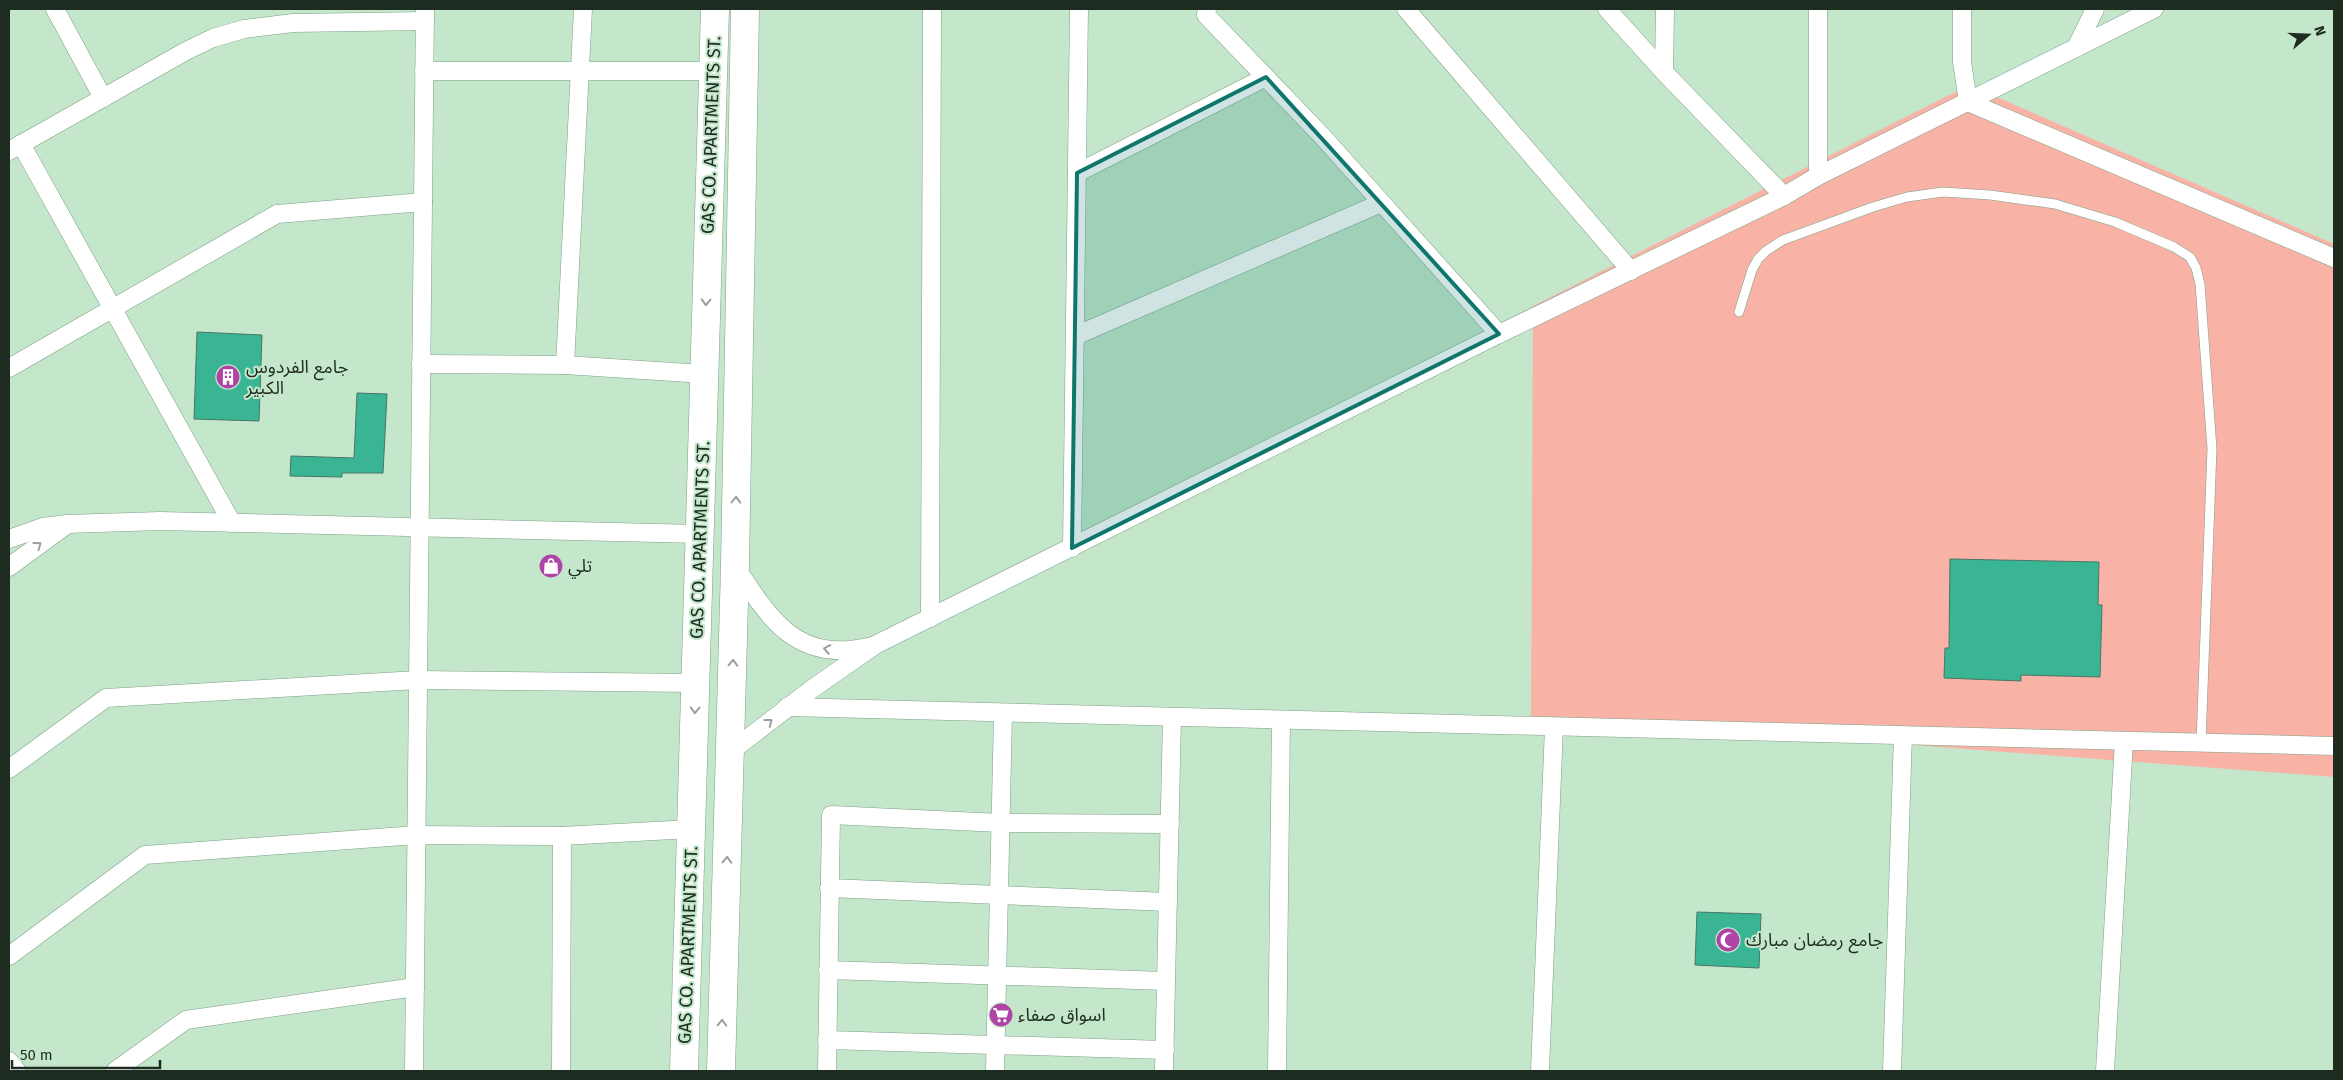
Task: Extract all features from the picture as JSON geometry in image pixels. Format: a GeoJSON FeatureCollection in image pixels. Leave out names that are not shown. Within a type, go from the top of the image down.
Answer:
{"type":"FeatureCollection","features":[{"type":"Feature","properties":{"kind":"main road","name":"GAS CO. APARTMENTS ST."},"geometry":{"type":"LineString","coordinates":[[684,1071],[714,9]]}},
{"type":"Feature","properties":{"kind":"main road","name":"GAS CO. APARTMENTS ST."},"geometry":{"type":"LineString","coordinates":[[721,1071],[735,566],[745,9]]}},
{"type":"Feature","properties":{"kind":"main road"},"geometry":{"type":"LineString","coordinates":[[708,266],[741,267]]}},
{"type":"Feature","properties":{"kind":"street"},"geometry":{"type":"LineString","coordinates":[[56,9],[103,98]]}},
{"type":"Feature","properties":{"kind":"street"},"geometry":{"type":"LineString","coordinates":[[566,365],[583,9]]}},
{"type":"Feature","properties":{"kind":"street"},"geometry":{"type":"LineString","coordinates":[[930,618],[932,9]]}},
{"type":"Feature","properties":{"kind":"street"},"geometry":{"type":"LineString","coordinates":[[1072,548],[1079,9]]}},
{"type":"Feature","properties":{"kind":"street"},"geometry":{"type":"LineString","coordinates":[[1207,9],[1206,15],[1334,148],[1381,204],[1500,334]]}},
{"type":"Feature","properties":{"kind":"street"},"geometry":{"type":"LineString","coordinates":[[1406,9],[1630,271]]}},
{"type":"Feature","properties":{"kind":"street"},"geometry":{"type":"LineString","coordinates":[[1607,9],[1664,72],[1784,196]]}},
{"type":"Feature","properties":{"kind":"street"},"geometry":{"type":"LineString","coordinates":[[1664,72],[1665,9]]}},
{"type":"Feature","properties":{"kind":"street"},"geometry":{"type":"LineString","coordinates":[[1818,9],[1818,176]]}},
{"type":"Feature","properties":{"kind":"street"},"geometry":{"type":"LineString","coordinates":[[1962,9],[1962,62],[1968,102]]}},
{"type":"Feature","properties":{"kind":"street"},"geometry":{"type":"LineString","coordinates":[[2076,48],[2095,9]]}},
{"type":"Feature","properties":{"kind":"street"},"geometry":{"type":"LineString","coordinates":[[730,752],[787,707],[875,645],[1500,334],[1784,196],[1818,176],[2154,9]]}},
{"type":"Feature","properties":{"kind":"street"},"geometry":{"type":"LineString","coordinates":[[232,523],[113,310],[15,147],[186,51],[213,38],[244,29],[293,23],[425,15],[414,1071]]}},
{"type":"Feature","properties":{"kind":"street"},"geometry":{"type":"LineString","coordinates":[[424,71],[713,70]]}},
{"type":"Feature","properties":{"kind":"street"},"geometry":{"type":"LineString","coordinates":[[1077,173],[1266,77]]}},
{"type":"Feature","properties":{"kind":"street"},"geometry":{"type":"LineString","coordinates":[[1968,102],[2334,258]]}},
{"type":"Feature","properties":{"kind":"street"},"geometry":{"type":"LineString","coordinates":[[9,368],[113,310],[277,214],[423,202]]}},
{"type":"Feature","properties":{"kind":"street"},"geometry":{"type":"LineString","coordinates":[[1075,336],[1381,204]]}},
{"type":"Feature","properties":{"kind":"street"},"geometry":{"type":"LineString","coordinates":[[421,364],[566,365],[704,374]]}},
{"type":"Feature","properties":{"kind":"street"},"geometry":{"type":"LineString","coordinates":[[9,539],[43,527],[67,524],[160,521],[700,534]]}},
{"type":"Feature","properties":{"kind":"street"},"geometry":{"type":"LineString","coordinates":[[10,562],[67,524]]}},
{"type":"Feature","properties":{"kind":"street"},"geometry":{"type":"LineString","coordinates":[[735,566],[766,613],[793,636],[829,650],[842,651],[875,645]]}},
{"type":"Feature","properties":{"kind":"street"},"geometry":{"type":"LineString","coordinates":[[9,769],[106,698],[418,680],[695,683]]}},
{"type":"Feature","properties":{"kind":"street"},"geometry":{"type":"LineString","coordinates":[[787,707],[2334,746]]}},
{"type":"Feature","properties":{"kind":"street"},"geometry":{"type":"LineString","coordinates":[[995,1071],[1003,713]]}},
{"type":"Feature","properties":{"kind":"street"},"geometry":{"type":"LineString","coordinates":[[1164,1071],[1172,717]]}},
{"type":"Feature","properties":{"kind":"street"},"geometry":{"type":"LineString","coordinates":[[1277,1071],[1281,720]]}},
{"type":"Feature","properties":{"kind":"street"},"geometry":{"type":"LineString","coordinates":[[1540,1071],[1554,727]]}},
{"type":"Feature","properties":{"kind":"street"},"geometry":{"type":"LineString","coordinates":[[1892,1071],[1903,735]]}},
{"type":"Feature","properties":{"kind":"street"},"geometry":{"type":"LineString","coordinates":[[2104,1071],[2124,741]]}},
{"type":"Feature","properties":{"kind":"street"},"geometry":{"type":"LineString","coordinates":[[826,1071],[831,814],[1001,823],[1170,824]]}},
{"type":"Feature","properties":{"kind":"street"},"geometry":{"type":"LineString","coordinates":[[9,956],[145,855],[417,836],[562,836],[691,829]]}},
{"type":"Feature","properties":{"kind":"street"},"geometry":{"type":"LineString","coordinates":[[561,1071],[562,836]]}},
{"type":"Feature","properties":{"kind":"street"},"geometry":{"type":"LineString","coordinates":[[830,888],[1168,902]]}},
{"type":"Feature","properties":{"kind":"street"},"geometry":{"type":"LineString","coordinates":[[828,970],[1166,981]]}},
{"type":"Feature","properties":{"kind":"street"},"geometry":{"type":"LineString","coordinates":[[114,1071],[186,1020],[415,987]]}},
{"type":"Feature","properties":{"kind":"street"},"geometry":{"type":"LineString","coordinates":[[827,1040],[1165,1050]]}},
{"type":"Feature","properties":{"kind":"street"},"geometry":{"type":"LineString","coordinates":[[9,1061],[17,1071]]}},
{"type":"Feature","properties":{"kind":"lane"},"geometry":{"type":"LineString","coordinates":[[1739,312],[1752,270],[1766,250],[1808,230],[1873,207],[1908,197],[1943,192],[1990,195],[2056,204],[2115,222],[2174,247],[2190,257],[2196,268],[2200,284],[2212,449],[2202,742]]}},
{"type":"Feature","properties":{"kind":"highlighted area"},"geometry":{"type":"Polygon","coordinates":[[[1266,77],[1499,334],[1072,548],[1077,173],[1266,77]]]}},
{"type":"Feature","properties":{"kind":"shaded area"},"geometry":{"type":"Polygon","coordinates":[[[1969,85],[2334,244],[2334,777],[1531,716],[1533,306],[1969,85]]]}},
{"type":"Feature","properties":{"kind":"building","name":"جامع الفردوس الكبير"},"geometry":{"type":"Polygon","coordinates":[[[197,332],[262,335],[259,421],[194,419],[197,332]]]}},
{"type":"Feature","properties":{"kind":"building"},"geometry":{"type":"Polygon","coordinates":[[[357,393],[387,394],[383,473],[342,473],[342,477],[290,476],[291,456],[354,458],[357,393]]]}},
{"type":"Feature","properties":{"kind":"building"},"geometry":{"type":"Polygon","coordinates":[[[1950,559],[2099,562],[2098,605],[2102,605],[2100,677],[2021,675],[2021,681],[1944,678],[1945,648],[1949,648],[1950,559]]]}},
{"type":"Feature","properties":{"kind":"building","name":"جامع رمضان مبارك"},"geometry":{"type":"Polygon","coordinates":[[[1697,912],[1761,914],[1759,968],[1695,965],[1697,912]]]}},
{"type":"Feature","properties":{"kind":"place","name":"جامع الفردوس الكبير"},"geometry":{"type":"Point","coordinates":[228,377]}},
{"type":"Feature","properties":{"kind":"place","name":"تلي"},"geometry":{"type":"Point","coordinates":[551,566]}},
{"type":"Feature","properties":{"kind":"place","name":"جامع رمضان مبارك"},"geometry":{"type":"Point","coordinates":[1728,940]}},
{"type":"Feature","properties":{"kind":"place","name":"اسواق صفاء"},"geometry":{"type":"Point","coordinates":[1001,1015]}}]}
